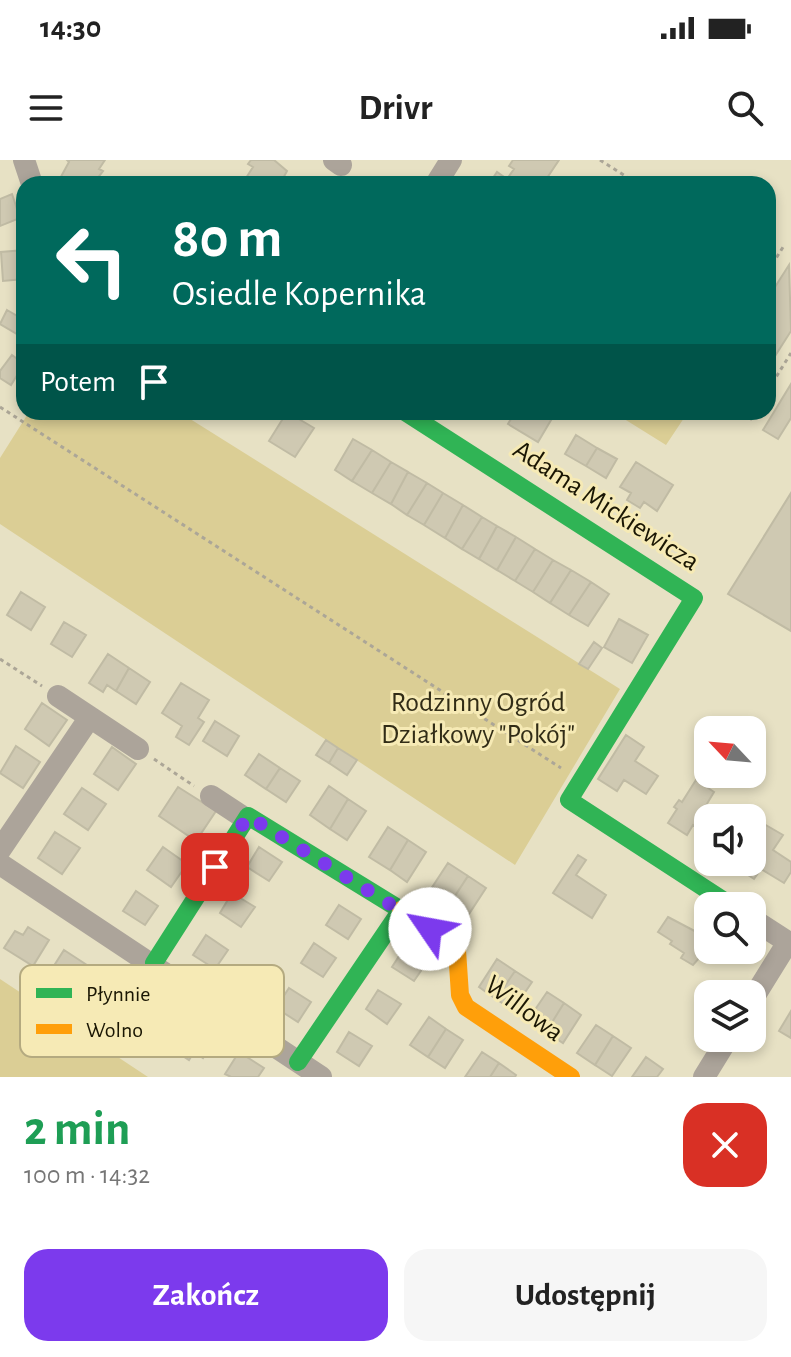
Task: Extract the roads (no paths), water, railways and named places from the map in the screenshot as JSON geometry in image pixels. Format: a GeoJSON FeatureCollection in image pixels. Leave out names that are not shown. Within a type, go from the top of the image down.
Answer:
{"type":"FeatureCollection","features":[{"type":"Feature","properties":{"kind":"street","name":"Adama Mickiewicza"},"geometry":{"type":"LineString","coordinates":[[417,420],[694,598],[569,800],[710,892]]}},
{"type":"Feature","properties":{"kind":"street"},"geometry":{"type":"LineString","coordinates":[[58,696],[138,749]]}},
{"type":"Feature","properties":{"kind":"street"},"geometry":{"type":"LineString","coordinates":[[0,850],[90,717]]}},
{"type":"Feature","properties":{"kind":"street"},"geometry":{"type":"LineString","coordinates":[[154,963],[246,819],[211,796]]}},
{"type":"Feature","properties":{"kind":"street","name":"Willowa"},"geometry":{"type":"LineString","coordinates":[[246,819],[248,816],[401,910],[457,950],[460,995],[466,1007],[571,1077]]}},
{"type":"Feature","properties":{"kind":"street"},"geometry":{"type":"LineString","coordinates":[[0,864],[157,965]]}},
{"type":"Feature","properties":{"kind":"street"},"geometry":{"type":"LineString","coordinates":[[298,1062],[401,910]]}},
{"type":"Feature","properties":{"kind":"street"},"geometry":{"type":"LineString","coordinates":[[765,980],[790,943],[766,928]]}},
{"type":"Feature","properties":{"kind":"street"},"geometry":{"type":"LineString","coordinates":[[284,1052],[321,1077]]}},
{"type":"Feature","properties":{"kind":"street"},"geometry":{"type":"LineString","coordinates":[[704,1077],[720,1052]]}},
{"type":"Feature","properties":{"kind":"park label","name":"Rodzinny Ogród Działkowy \"Pokój\""},"geometry":{"type":"Point","coordinates":[478,719]}}]}
